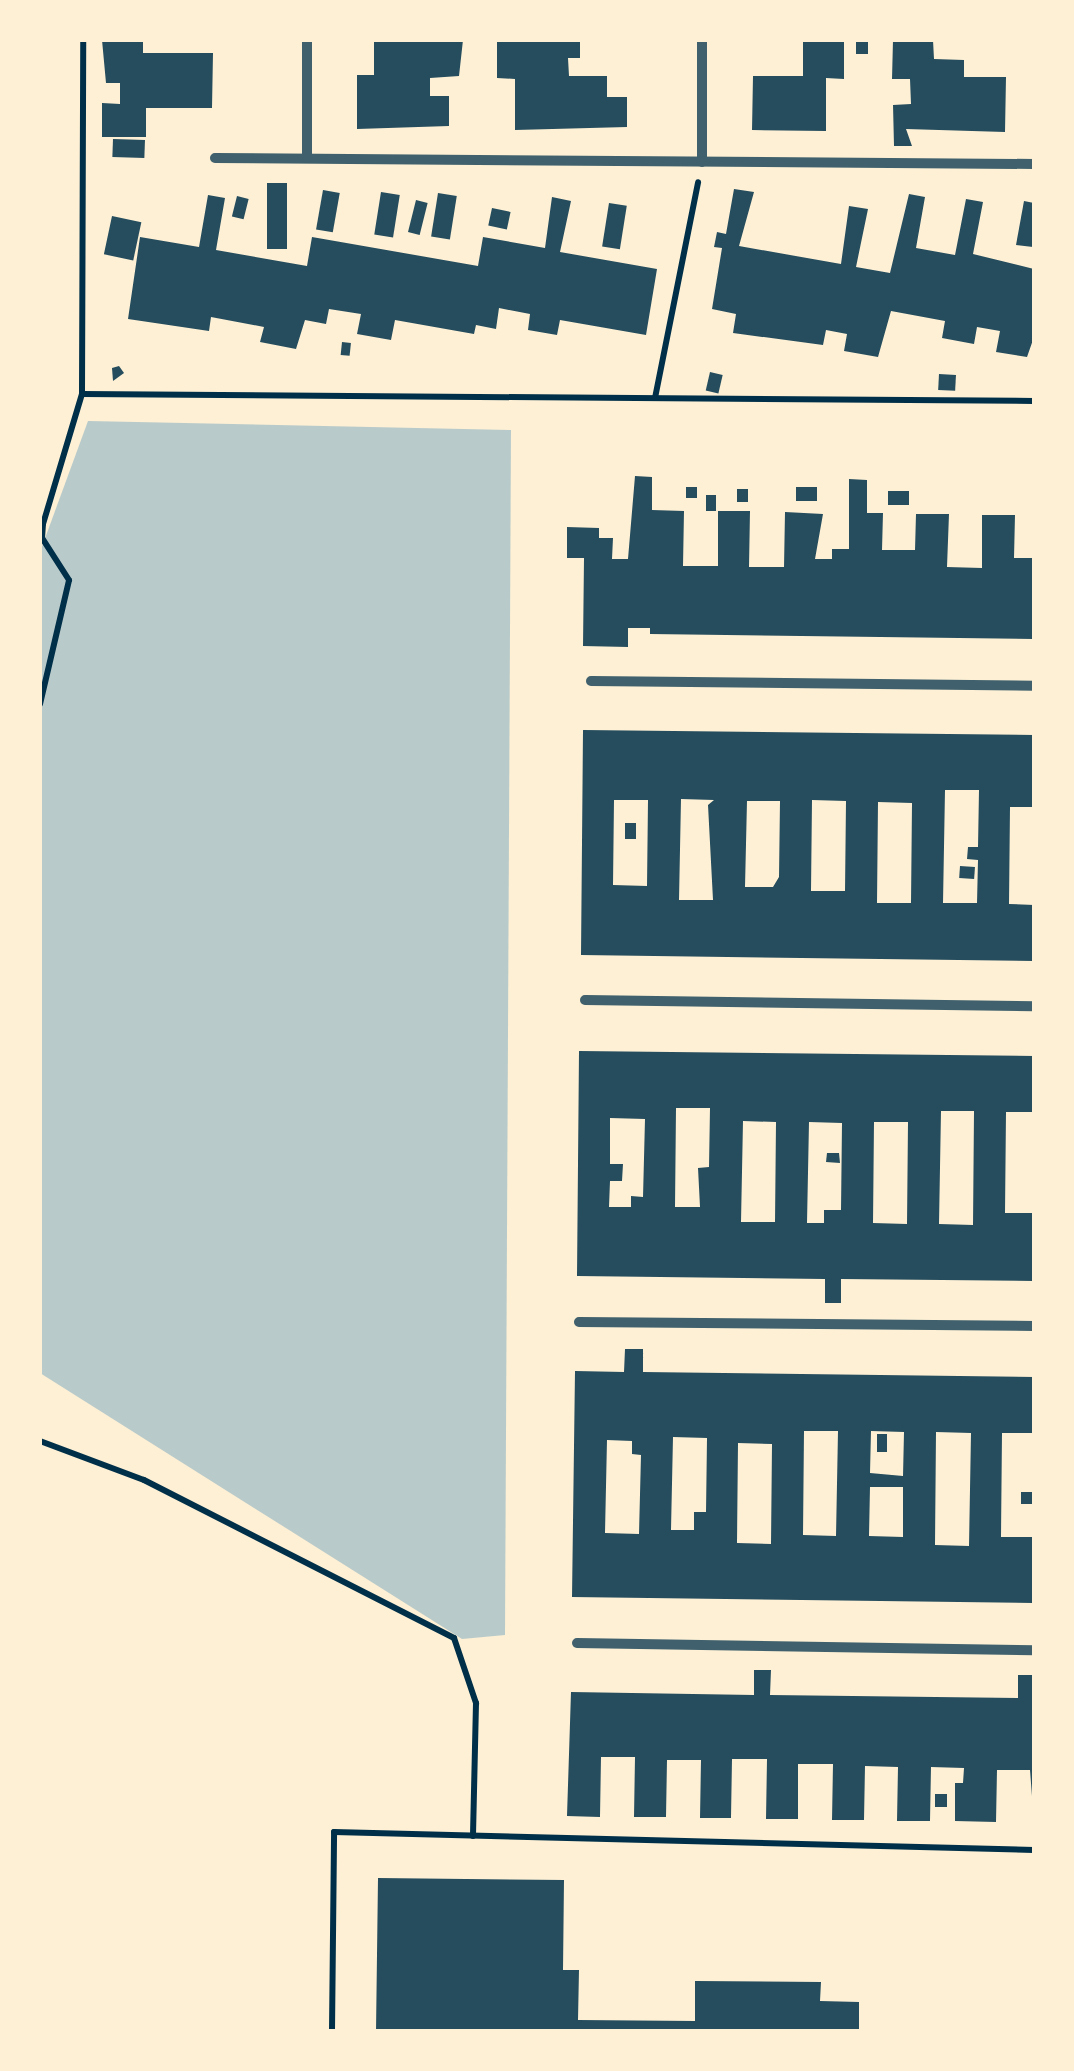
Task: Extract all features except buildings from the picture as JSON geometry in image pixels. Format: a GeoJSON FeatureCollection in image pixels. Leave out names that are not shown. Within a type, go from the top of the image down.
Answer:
{"type":"FeatureCollection","features":[{"type":"Feature","properties":{"kind":"street"},"geometry":{"type":"LineString","coordinates":[[307,40],[307,158]]}},
{"type":"Feature","properties":{"kind":"street"},"geometry":{"type":"LineString","coordinates":[[702,40],[702,162]]}},
{"type":"Feature","properties":{"kind":"street"},"geometry":{"type":"LineString","coordinates":[[215,158],[1034,164]]}},
{"type":"Feature","properties":{"kind":"street"},"geometry":{"type":"LineString","coordinates":[[591,681],[1034,686]]}},
{"type":"Feature","properties":{"kind":"street"},"geometry":{"type":"LineString","coordinates":[[584,1000],[1034,1006]]}},
{"type":"Feature","properties":{"kind":"street"},"geometry":{"type":"LineString","coordinates":[[578,1322],[1034,1326]]}},
{"type":"Feature","properties":{"kind":"street"},"geometry":{"type":"LineString","coordinates":[[577,1643],[1034,1650]]}},
{"type":"Feature","properties":{"kind":"path"},"geometry":{"type":"LineString","coordinates":[[40,704],[68,580],[42,538],[43,524],[82,394],[83,40]]}},
{"type":"Feature","properties":{"kind":"path"},"geometry":{"type":"LineString","coordinates":[[655,398],[702,162]]}},
{"type":"Feature","properties":{"kind":"path"},"geometry":{"type":"LineString","coordinates":[[82,394],[1034,402]]}},
{"type":"Feature","properties":{"kind":"path"},"geometry":{"type":"LineString","coordinates":[[40,1441],[144,1480],[454,1638],[476,1703],[473,1836]]}},
{"type":"Feature","properties":{"kind":"path"},"geometry":{"type":"LineString","coordinates":[[332,2031],[334,1832],[1034,1850]]}},
{"type":"Feature","properties":{"kind":"shaded area"},"geometry":{"type":"Polygon","coordinates":[[[88,421],[511,430],[505,1635],[462,1639],[40,1373],[40,552],[88,421]]]}}]}
